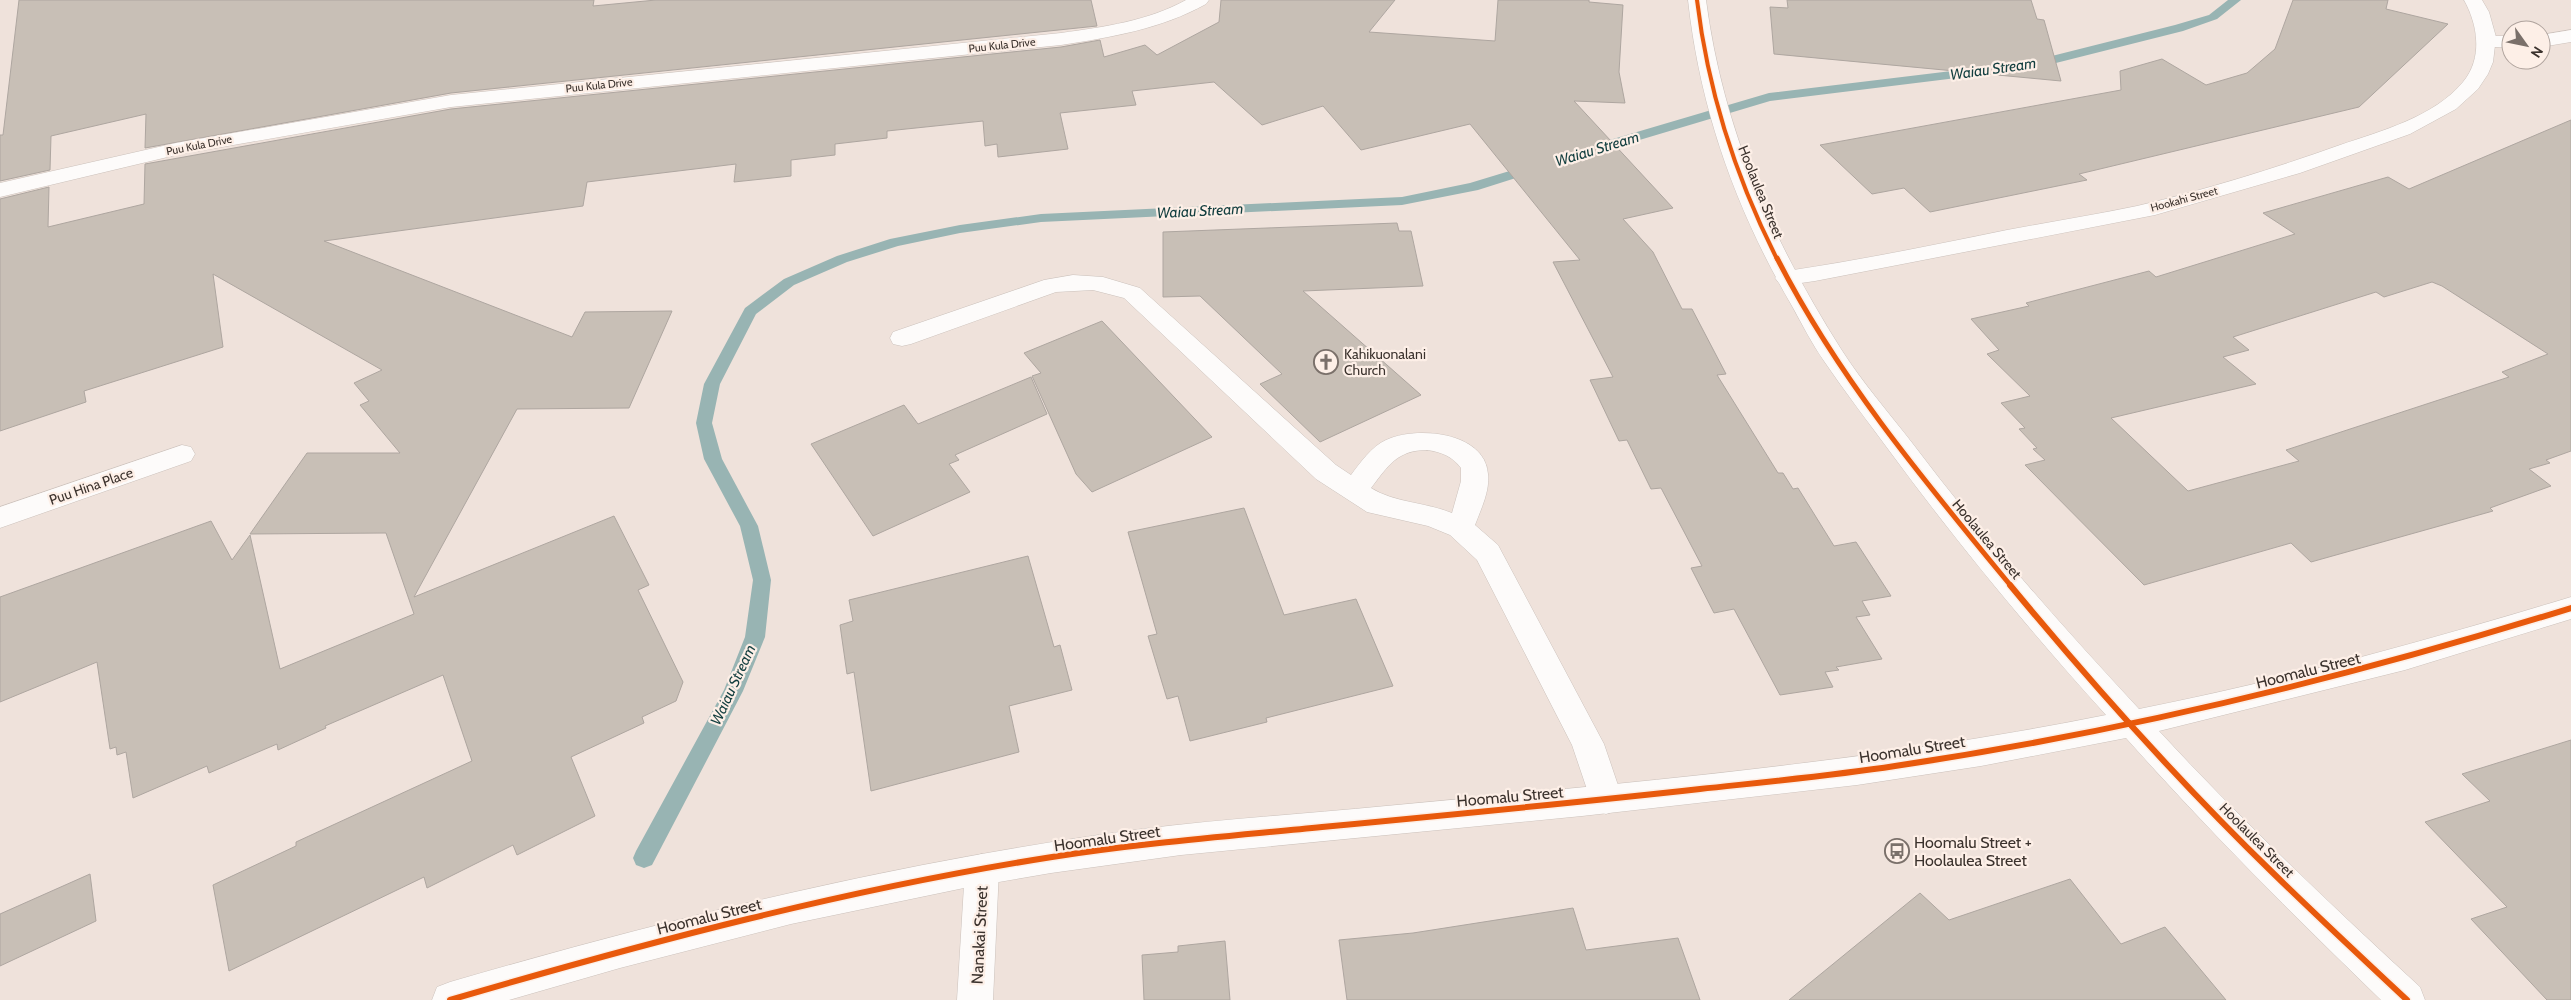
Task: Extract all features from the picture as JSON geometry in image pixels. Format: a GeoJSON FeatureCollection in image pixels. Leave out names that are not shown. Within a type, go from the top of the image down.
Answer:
{"type":"FeatureCollection","features":[{"type":"Feature","properties":{"kind":"street","name":"Puu Kula Drive"},"geometry":{"type":"LineString","coordinates":[[0,190],[176,149],[356,116],[528,92],[1061,39],[1135,26],[1167,15],[1200,0]]}},
{"type":"Feature","properties":{"kind":"street","name":"Hoolaulea Street"},"geometry":{"type":"LineString","coordinates":[[1697,0],[1703,50],[1710,83],[1722,124],[1757,219],[1787,278],[1832,355],[1944,505],[2052,635],[2272,872],[2407,1000]]}},
{"type":"Feature","properties":{"kind":"street"},"geometry":{"type":"LineString","coordinates":[[2473,0],[2478,8],[2488,42],[2501,42]]}},
{"type":"Feature","properties":{"kind":"street"},"geometry":{"type":"LineString","coordinates":[[2551,39],[2571,36]]}},
{"type":"Feature","properties":{"kind":"street","name":"Hookahi Street"},"geometry":{"type":"LineString","coordinates":[[1787,278],[1846,269],[2154,208],[2286,171],[2382,138],[2436,113],[2462,96],[2477,79],[2488,42]]}},
{"type":"Feature","properties":{"kind":"street"},"geometry":{"type":"LineString","coordinates":[[902,338],[1052,285],[1088,282],[1119,288],[1132,294],[1301,451],[1353,491],[1377,505],[1434,517],[1460,528],[1488,553],[1588,744],[1606,800]]}},
{"type":"Feature","properties":{"kind":"street"},"geometry":{"type":"LineString","coordinates":[[1353,491],[1394,446],[1417,440],[1442,443],[1463,454],[1474,468],[1473,487],[1460,528]]}},
{"type":"Feature","properties":{"kind":"street","name":"Puu Hina Place"},"geometry":{"type":"LineString","coordinates":[[0,518],[182,454]]}},
{"type":"Feature","properties":{"kind":"street","name":"Hoomalu Street"},"geometry":{"type":"LineString","coordinates":[[450,1000],[539,973],[805,905],[982,869],[1140,844],[1606,800],[1892,766],[2131,722],[2219,705],[2349,674],[2478,638],[2571,608]]}},
{"type":"Feature","properties":{"kind":"street","name":"Nanakai Street"},"geometry":{"type":"LineString","coordinates":[[975,1000],[982,869]]}},
{"type":"Feature","properties":{"kind":"building"},"geometry":{"type":"Polygon","coordinates":[[[19,0],[594,0],[593,6],[656,0],[1091,0],[1097,26],[451,93],[145,148],[146,114],[51,136],[50,170],[0,181],[0,135],[3,135],[19,0]]]}},
{"type":"Feature","properties":{"kind":"building"},"geometry":{"type":"Polygon","coordinates":[[[1221,0],[1395,0],[1369,32],[1495,41],[1498,0],[1589,0],[1589,2],[1623,5],[1619,72],[1625,103],[1574,101],[1673,208],[1623,219],[1653,252],[1682,309],[1692,309],[1726,374],[1717,375],[1778,473],[1783,473],[1793,489],[1798,488],[1834,546],[1856,542],[1891,596],[1862,601],[1870,615],[1856,617],[1882,659],[1836,667],[1839,670],[1825,672],[1833,687],[1780,695],[1734,609],[1714,613],[1691,568],[1702,566],[1661,488],[1651,489],[1627,440],[1619,441],[1590,380],[1613,377],[1553,262],[1580,260],[1470,124],[1361,150],[1323,106],[1262,125],[1214,82],[1132,91],[1136,105],[1060,113],[1068,149],[998,157],[997,144],[985,146],[983,121],[887,131],[887,138],[835,144],[835,155],[791,160],[791,176],[734,182],[736,164],[587,182],[583,206],[324,241],[572,337],[585,312],[672,311],[629,408],[517,409],[414,597],[614,516],[649,585],[638,590],[683,682],[676,701],[642,717],[644,723],[571,757],[595,816],[517,855],[513,845],[427,888],[424,877],[229,971],[213,885],[296,846],[296,842],[472,761],[443,675],[325,726],[326,728],[278,750],[277,744],[209,773],[207,766],[133,798],[126,752],[117,755],[116,747],[110,749],[97,662],[0,702],[0,597],[211,521],[232,560],[250,535],[280,669],[414,614],[386,533],[250,534],[307,453],[400,453],[360,405],[369,401],[354,383],[382,370],[213,274],[223,347],[84,391],[86,402],[0,431],[0,199],[49,187],[48,227],[144,204],[145,164],[451,109],[1061,47],[1100,40],[1104,57],[1145,45],[1157,55],[1219,22],[1221,0]]]}},
{"type":"Feature","properties":{"kind":"building"},"geometry":{"type":"Polygon","coordinates":[[[1787,0],[2031,0],[2037,19],[2044,20],[2061,81],[1774,54],[1770,7],[1788,8],[1787,0]]]}},
{"type":"Feature","properties":{"kind":"building"},"geometry":{"type":"Polygon","coordinates":[[[2293,0],[2388,0],[2386,9],[2448,24],[2359,107],[2079,174],[2087,180],[1930,212],[1904,188],[1872,194],[1820,145],[2121,90],[2120,71],[2162,59],[2206,85],[2247,73],[2275,49],[2293,0]]]}},
{"type":"Feature","properties":{"kind":"building"},"geometry":{"type":"Polygon","coordinates":[[[2571,120],[2571,451],[2546,460],[2550,463],[2529,469],[2551,486],[2490,508],[2493,511],[2311,562],[2291,543],[2144,585],[2025,465],[2045,460],[2033,449],[2037,448],[2019,429],[2025,428],[2001,403],[2030,396],[1987,354],[1999,350],[1971,319],[2029,306],[2026,303],[2149,271],[2156,277],[2295,234],[2263,213],[2388,177],[2409,189],[2571,120]],[[2432,282],[2384,297],[2376,292],[2233,337],[2249,350],[2223,357],[2256,384],[2111,418],[2188,491],[2299,461],[2286,450],[2509,377],[2502,372],[2548,354],[2442,286],[2432,282]]]}},
{"type":"Feature","properties":{"kind":"building"},"geometry":{"type":"Polygon","coordinates":[[[1397,223],[1399,231],[1411,231],[1423,286],[1303,291],[1421,395],[1320,442],[1260,384],[1282,374],[1200,296],[1163,297],[1163,232],[1397,223]]]}},
{"type":"Feature","properties":{"kind":"building"},"geometry":{"type":"Polygon","coordinates":[[[1102,321],[1212,437],[1092,492],[1076,474],[1032,376],[1041,373],[1024,353],[1102,321]]]}},
{"type":"Feature","properties":{"kind":"building"},"geometry":{"type":"Polygon","coordinates":[[[1031,377],[1047,414],[955,455],[959,460],[949,464],[970,492],[873,536],[811,444],[904,405],[918,424],[1031,377]]]}},
{"type":"Feature","properties":{"kind":"building"},"geometry":{"type":"Polygon","coordinates":[[[1244,508],[1284,615],[1356,599],[1393,686],[1266,718],[1267,722],[1190,741],[1178,696],[1167,699],[1148,636],[1157,634],[1128,532],[1244,508]]]}},
{"type":"Feature","properties":{"kind":"building"},"geometry":{"type":"Polygon","coordinates":[[[1028,556],[1054,647],[1060,645],[1072,690],[1009,706],[1019,752],[871,791],[854,672],[847,674],[840,625],[853,621],[849,600],[1028,556]]]}},
{"type":"Feature","properties":{"kind":"building"},"geometry":{"type":"Polygon","coordinates":[[[2571,740],[2571,1000],[2547,1000],[2471,919],[2507,907],[2425,822],[2490,801],[2462,774],[2571,740]]]}},
{"type":"Feature","properties":{"kind":"building"},"geometry":{"type":"Polygon","coordinates":[[[90,874],[96,921],[0,966],[0,914],[90,874]]]}},
{"type":"Feature","properties":{"kind":"building"},"geometry":{"type":"Polygon","coordinates":[[[2070,879],[2121,944],[2165,927],[2226,1000],[1789,1000],[1920,893],[1949,920],[2070,879]]]}},
{"type":"Feature","properties":{"kind":"building"},"geometry":{"type":"Polygon","coordinates":[[[1573,908],[1586,950],[1678,938],[1700,1000],[1347,1000],[1339,940],[1413,933],[1573,908]]]}},
{"type":"Feature","properties":{"kind":"building"},"geometry":{"type":"Polygon","coordinates":[[[1225,941],[1230,1000],[1144,1000],[1142,955],[1178,952],[1178,946],[1225,941]]]}},
{"type":"Feature","properties":{"kind":"waterway","name":"Waiau Stream"},"geometry":{"type":"LineString","coordinates":[[2032,65],[2179,28],[2213,17],[2235,0]]}},
{"type":"Feature","properties":{"kind":"waterway","name":"Waiau Stream"},"geometry":{"type":"LineString","coordinates":[[1591,150],[1769,97],[1993,70]]}},
{"type":"Feature","properties":{"kind":"waterway","name":"Waiau Stream"},"geometry":{"type":"LineString","coordinates":[[644,858],[733,691],[755,637],[762,580],[749,526],[713,459],[704,423],[712,384],[750,311],[789,282],[842,259],[895,242],[960,229],[1041,218],[1402,201],[1473,187],[1533,168]]}},
{"type":"Feature","properties":{"kind":"cycle path"},"geometry":{"type":"LineString","coordinates":[[1697,0],[1703,50],[1710,83],[1722,125],[1757,219],[1787,278],[1832,355],[1944,505],[2052,635],[2209,808],[2272,872],[2407,1000]]}},
{"type":"Feature","properties":{"kind":"cycle path"},"geometry":{"type":"LineString","coordinates":[[450,1000],[620,951],[791,908],[877,889],[1051,857],[1225,835],[1528,807],[1838,773],[1895,766],[2066,737],[2321,680],[2405,658],[2571,608]]}},
{"type":"Feature","properties":{"kind":"place","name":"Kahikuonalani Church"},"geometry":{"type":"Point","coordinates":[1326,362]}},
{"type":"Feature","properties":{"kind":"place","name":"Hoomalu Street + Hoolaulea Street"},"geometry":{"type":"Point","coordinates":[1897,851]}}]}
